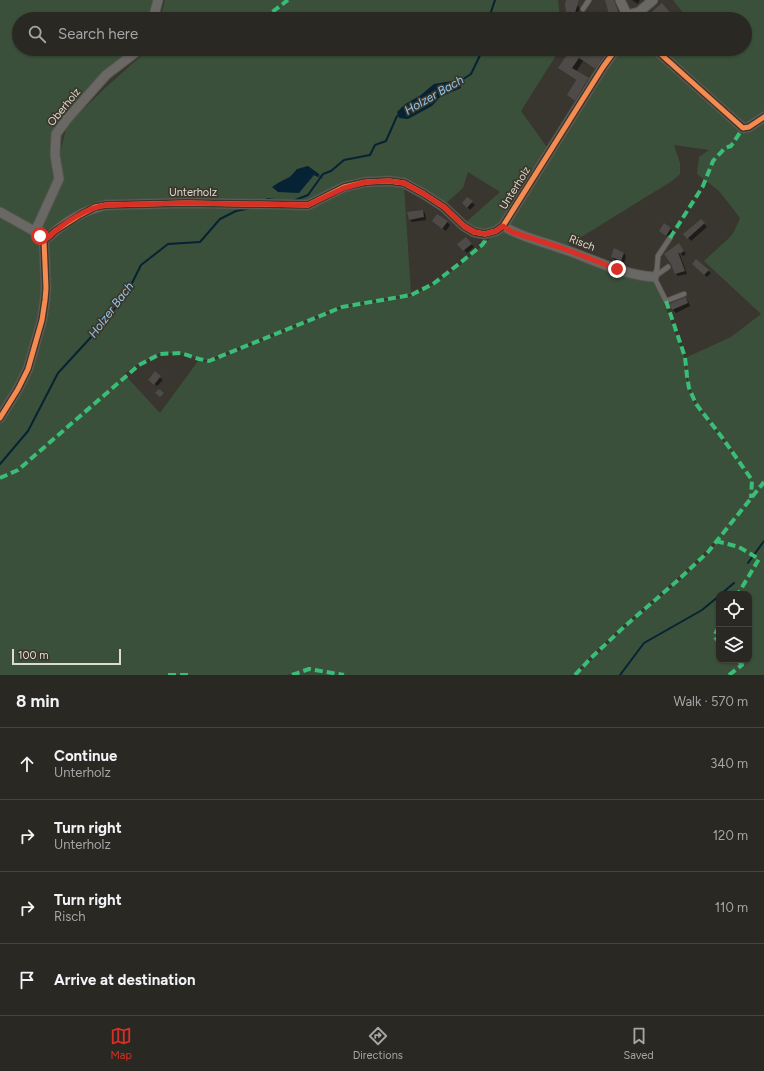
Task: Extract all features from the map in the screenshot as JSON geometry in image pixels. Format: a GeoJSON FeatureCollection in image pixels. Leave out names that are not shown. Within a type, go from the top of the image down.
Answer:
{"type":"FeatureCollection","features":[{"type":"Feature","properties":{"kind":"street"},"geometry":{"type":"LineString","coordinates":[[155,12],[158,0]]}},
{"type":"Feature","properties":{"kind":"street"},"geometry":{"type":"LineString","coordinates":[[620,0],[626,12]]}},
{"type":"Feature","properties":{"kind":"street"},"geometry":{"type":"LineString","coordinates":[[639,12],[653,0]]}},
{"type":"Feature","properties":{"kind":"street","name":"Oberholz"},"geometry":{"type":"LineString","coordinates":[[34,231],[59,179],[55,155],[56,134],[67,119],[106,75],[131,56]]}},
{"type":"Feature","properties":{"kind":"street","name":"Unterholz"},"geometry":{"type":"LineString","coordinates":[[44,241],[55,231],[80,215],[95,207],[106,205],[186,203],[308,205],[344,188],[366,182],[389,181],[404,183],[424,194],[444,207],[464,226],[474,232],[485,234],[496,231],[503,226],[611,56]]}},
{"type":"Feature","properties":{"kind":"street"},"geometry":{"type":"LineString","coordinates":[[663,56],[743,128],[749,127],[764,117]]}},
{"type":"Feature","properties":{"kind":"street"},"geometry":{"type":"LineString","coordinates":[[0,212],[34,231],[44,241],[46,288],[42,320],[28,369],[18,389],[0,418]]}},
{"type":"Feature","properties":{"kind":"street","name":"Risch"},"geometry":{"type":"LineString","coordinates":[[503,226],[512,232],[562,248],[624,271],[654,278]]}},
{"type":"Feature","properties":{"kind":"lane"},"geometry":{"type":"LineString","coordinates":[[583,9],[589,0]]}},
{"type":"Feature","properties":{"kind":"lane"},"geometry":{"type":"LineString","coordinates":[[670,238],[658,256],[657,269],[654,278],[666,301],[684,294]]}},
{"type":"Feature","properties":{"kind":"lane"},"geometry":{"type":"LineString","coordinates":[[654,278],[668,267]]}},
{"type":"Feature","properties":{"kind":"green space"},"geometry":{"type":"Polygon","coordinates":[[[0,0],[162,0],[158,12],[12,12],[12,56],[135,56],[101,87],[65,125],[57,156],[58,186],[33,226],[0,210],[0,0]]]}},
{"type":"Feature","properties":{"kind":"green space"},"geometry":{"type":"Polygon","coordinates":[[[165,0],[558,0],[559,12],[162,12],[165,0]]]}},
{"type":"Feature","properties":{"kind":"green space"},"geometry":{"type":"Polygon","coordinates":[[[673,0],[764,0],[764,116],[743,127],[663,56],[752,56],[752,12],[682,12],[673,0]]]}},
{"type":"Feature","properties":{"kind":"green space"},"geometry":{"type":"Polygon","coordinates":[[[141,56],[556,56],[521,111],[549,150],[497,227],[482,231],[465,223],[500,192],[468,172],[463,188],[444,205],[415,186],[366,181],[307,204],[110,203],[55,229],[40,230],[61,187],[59,157],[67,125],[141,56]],[[434,84],[421,95],[404,105],[440,97],[461,88],[434,84]],[[308,166],[278,183],[314,175],[322,179],[323,177],[308,166]]]}},
{"type":"Feature","properties":{"kind":"green space"},"geometry":{"type":"Polygon","coordinates":[[[614,56],[662,56],[742,128],[764,119],[764,675],[577,675],[620,632],[708,554],[717,542],[713,543],[679,577],[607,640],[574,675],[0,675],[0,214],[32,233],[41,244],[44,265],[36,348],[49,242],[59,230],[105,207],[307,206],[344,188],[366,183],[404,185],[411,294],[341,306],[208,360],[181,353],[160,353],[133,367],[124,374],[160,413],[198,361],[208,362],[224,357],[342,308],[412,296],[434,284],[462,264],[495,234],[506,232],[652,280],[658,289],[684,357],[688,389],[695,404],[736,458],[731,449],[699,407],[694,397],[688,380],[687,357],[731,337],[761,314],[704,261],[729,238],[734,232],[740,218],[719,191],[697,174],[699,157],[709,150],[674,145],[680,163],[680,174],[672,181],[565,247],[509,225],[614,56]]]}},
{"type":"Feature","properties":{"kind":"water"},"geometry":{"type":"Polygon","coordinates":[[[452,81],[460,82],[461,88],[440,97],[432,106],[408,119],[399,118],[397,112],[404,105],[421,95],[434,84],[452,81]]]}},
{"type":"Feature","properties":{"kind":"water"},"geometry":{"type":"Polygon","coordinates":[[[308,166],[319,174],[318,177],[314,175],[299,193],[278,192],[272,187],[290,177],[297,169],[308,166]]]}},
{"type":"Feature","properties":{"kind":"building"},"geometry":{"type":"Polygon","coordinates":[[[566,0],[579,0],[575,12],[566,12],[566,0]]]}},
{"type":"Feature","properties":{"kind":"building"},"geometry":{"type":"Polygon","coordinates":[[[605,0],[614,0],[619,12],[608,12],[605,0]]]}},
{"type":"Feature","properties":{"kind":"building"},"geometry":{"type":"Polygon","coordinates":[[[662,3],[670,12],[652,12],[662,3]]]}},
{"type":"Feature","properties":{"kind":"building"},"geometry":{"type":"Polygon","coordinates":[[[566,56],[604,56],[595,69],[579,58],[572,68],[589,78],[575,101],[567,95],[576,80],[558,68],[566,56]]]}},
{"type":"Feature","properties":{"kind":"building"},"geometry":{"type":"Polygon","coordinates":[[[467,197],[473,201],[467,208],[462,203],[467,197]]]}},
{"type":"Feature","properties":{"kind":"building"},"geometry":{"type":"Polygon","coordinates":[[[423,210],[424,217],[409,220],[407,212],[423,210]]]}},
{"type":"Feature","properties":{"kind":"building"},"geometry":{"type":"Polygon","coordinates":[[[437,214],[448,221],[442,229],[432,221],[437,214]]]}},
{"type":"Feature","properties":{"kind":"building"},"geometry":{"type":"Polygon","coordinates":[[[701,219],[705,223],[687,239],[683,234],[701,219]]]}},
{"type":"Feature","properties":{"kind":"building"},"geometry":{"type":"Polygon","coordinates":[[[664,223],[671,228],[666,236],[659,231],[664,223]]]}},
{"type":"Feature","properties":{"kind":"building"},"geometry":{"type":"Polygon","coordinates":[[[466,237],[472,244],[463,251],[457,244],[466,237]]]}},
{"type":"Feature","properties":{"kind":"building"},"geometry":{"type":"Polygon","coordinates":[[[679,243],[684,251],[680,254],[678,252],[685,271],[675,274],[671,264],[664,254],[679,243]]]}},
{"type":"Feature","properties":{"kind":"building"},"geometry":{"type":"Polygon","coordinates":[[[614,248],[624,253],[621,261],[611,257],[614,248]]]}},
{"type":"Feature","properties":{"kind":"building"},"geometry":{"type":"Polygon","coordinates":[[[696,259],[709,270],[704,275],[692,264],[696,259]]]}},
{"type":"Feature","properties":{"kind":"building"},"geometry":{"type":"Polygon","coordinates":[[[686,297],[688,303],[672,310],[669,304],[686,297]]]}},
{"type":"Feature","properties":{"kind":"building"},"geometry":{"type":"Polygon","coordinates":[[[155,371],[161,376],[154,385],[148,380],[155,371]]]}},
{"type":"Feature","properties":{"kind":"building"},"geometry":{"type":"Polygon","coordinates":[[[159,389],[164,393],[160,397],[155,393],[159,389]]]}},
{"type":"Feature","properties":{"kind":"waterway","name":"Holzer Bach"},"geometry":{"type":"LineString","coordinates":[[491,12],[495,0]]}},
{"type":"Feature","properties":{"kind":"waterway","name":"Holzer Bach"},"geometry":{"type":"LineString","coordinates":[[457,83],[471,74],[480,56]]}},
{"type":"Feature","properties":{"kind":"waterway","name":"Holzer Bach"},"geometry":{"type":"LineString","coordinates":[[293,201],[308,195],[323,174],[331,171],[344,160],[370,155],[375,145],[386,141],[397,116],[400,114]]}},
{"type":"Feature","properties":{"kind":"waterway","name":"Holzer Bach"},"geometry":{"type":"LineString","coordinates":[[267,199],[275,200]]}},
{"type":"Feature","properties":{"kind":"waterway","name":"Holzer Bach"},"geometry":{"type":"LineString","coordinates":[[0,464],[28,431],[58,373],[104,323],[129,289],[141,265],[168,244],[200,242],[220,219],[236,211],[251,208]]}},
{"type":"Feature","properties":{"kind":"waterway"},"geometry":{"type":"LineString","coordinates":[[748,563],[764,541]]}},
{"type":"Feature","properties":{"kind":"waterway"},"geometry":{"type":"LineString","coordinates":[[725,591],[734,583]]}},
{"type":"Feature","properties":{"kind":"waterway"},"geometry":{"type":"LineString","coordinates":[[620,675],[644,643],[702,610],[716,598]]}},
{"type":"Feature","properties":{"kind":"marked path"},"geometry":{"type":"LineString","coordinates":[[272,12],[288,0]]}},
{"type":"Feature","properties":{"kind":"marked path"},"geometry":{"type":"LineString","coordinates":[[670,238],[703,186],[713,161],[725,148],[731,146],[743,128]]}},
{"type":"Feature","properties":{"kind":"marked path"},"geometry":{"type":"LineString","coordinates":[[0,478],[18,470],[139,365],[160,354],[181,353],[209,361],[342,307],[411,295],[433,284],[482,245],[485,241],[485,234]]}},
{"type":"Feature","properties":{"kind":"marked path"},"geometry":{"type":"LineString","coordinates":[[666,301],[685,357],[689,388],[696,404],[752,480],[751,498]]}},
{"type":"Feature","properties":{"kind":"marked path"},"geometry":{"type":"LineString","coordinates":[[575,675],[625,626],[708,552],[764,482]]}},
{"type":"Feature","properties":{"kind":"marked path"},"geometry":{"type":"LineString","coordinates":[[716,541],[739,547],[759,559],[740,591]]}},
{"type":"Feature","properties":{"kind":"marked path"},"geometry":{"type":"LineString","coordinates":[[716,632],[714,636],[716,638]]}},
{"type":"Feature","properties":{"kind":"marked path"},"geometry":{"type":"LineString","coordinates":[[729,675],[742,665],[740,663]]}},
{"type":"Feature","properties":{"kind":"marked path"},"geometry":{"type":"LineString","coordinates":[[292,675],[309,669],[344,675]]}},
{"type":"Feature","properties":{"kind":"marked path"},"geometry":{"type":"LineString","coordinates":[[168,675],[188,675]]}},
{"type":"Feature","properties":{"kind":"cycle path"},"geometry":{"type":"LineString","coordinates":[[0,418],[18,389],[28,369],[42,320],[46,288],[44,241],[55,231],[80,215],[95,207],[106,205],[186,203],[308,205],[344,187],[366,182],[389,181],[404,183],[424,194],[444,207],[464,226],[474,232],[485,234],[496,231],[503,226],[611,56]]}},
{"type":"Feature","properties":{"kind":"cycle path"},"geometry":{"type":"LineString","coordinates":[[663,56],[743,128],[749,127],[764,117]]}},
{"type":"Feature","properties":{"kind":"route"},"geometry":{"type":"LineString","coordinates":[[40,236],[44,241],[69,221],[90,209],[106,205],[186,203],[308,205],[344,188],[366,182],[389,181],[404,183],[424,194],[444,207],[464,226],[474,232],[480,234],[491,233],[503,226],[512,232],[562,248],[617,269]]}}]}
